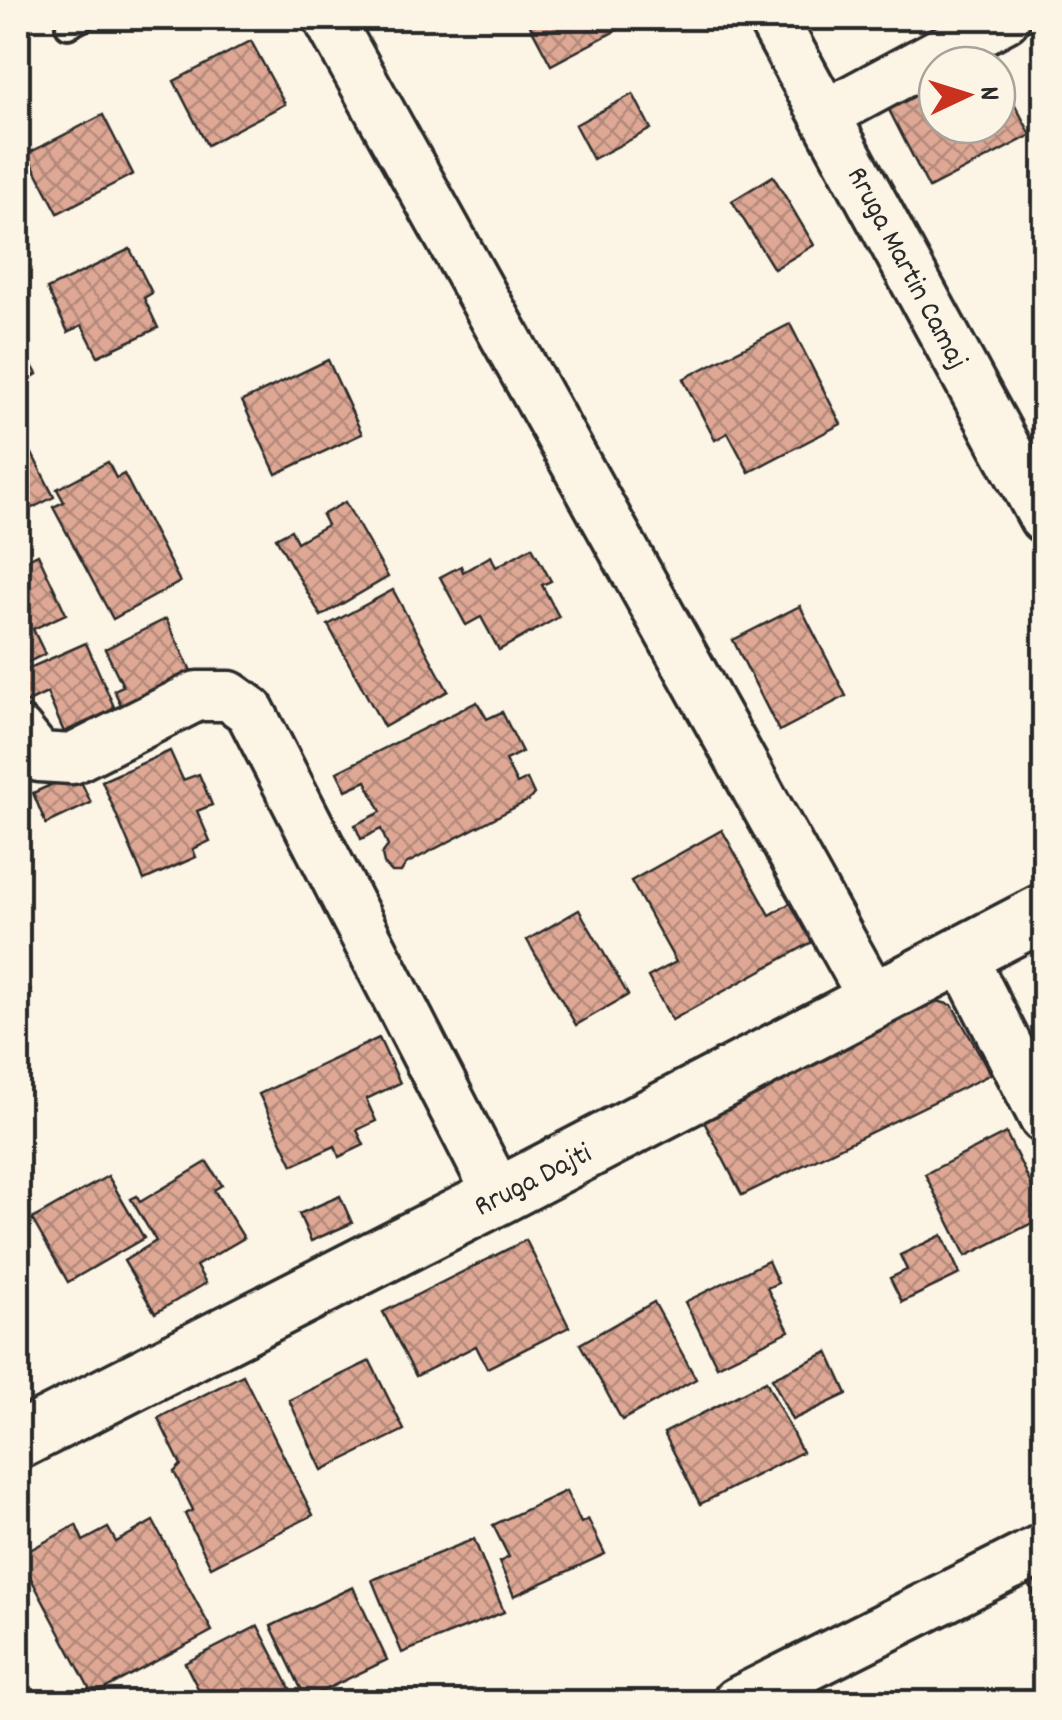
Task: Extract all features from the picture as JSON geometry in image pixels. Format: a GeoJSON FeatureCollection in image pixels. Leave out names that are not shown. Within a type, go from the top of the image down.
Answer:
{"type":"FeatureCollection","features":[{"type":"Feature","properties":{"kind":"street"},"geometry":{"type":"LineString","coordinates":[[328,18],[874,1000]]}},
{"type":"Feature","properties":{"kind":"street","name":"Rruga Martin Camaj"},"geometry":{"type":"LineString","coordinates":[[772,18],[1044,518]]}},
{"type":"Feature","properties":{"kind":"street"},"geometry":{"type":"LineString","coordinates":[[826,114],[1005,18]]}},
{"type":"Feature","properties":{"kind":"street"},"geometry":{"type":"LineString","coordinates":[[18,731],[39,757],[72,760],[196,696],[229,696],[250,710],[499,1196]]}},
{"type":"Feature","properties":{"kind":"street","name":"Rruga Dajti"},"geometry":{"type":"LineString","coordinates":[[18,1441],[1044,912]]}},
{"type":"Feature","properties":{"kind":"street"},"geometry":{"type":"LineString","coordinates":[[962,955],[1044,1118]]}},
{"type":"Feature","properties":{"kind":"street"},"geometry":{"type":"LineString","coordinates":[[738,1702],[1044,1548]]}},
{"type":"Feature","properties":{"kind":"building"},"geometry":{"type":"Polygon","coordinates":[[[526,18],[610,18],[617,30],[551,65],[526,18]]]}},
{"type":"Feature","properties":{"kind":"building"},"geometry":{"type":"Polygon","coordinates":[[[251,41],[285,104],[207,145],[174,81],[251,41]]]}},
{"type":"Feature","properties":{"kind":"building"},"geometry":{"type":"Polygon","coordinates":[[[917,85],[917,145],[1012,145],[929,188],[885,102],[917,85]]]}},
{"type":"Feature","properties":{"kind":"building"},"geometry":{"type":"Polygon","coordinates":[[[633,94],[651,129],[593,159],[575,125],[633,94]]]}},
{"type":"Feature","properties":{"kind":"building"},"geometry":{"type":"Polygon","coordinates":[[[1017,109],[1031,135],[1017,142],[1017,109]]]}},
{"type":"Feature","properties":{"kind":"building"},"geometry":{"type":"Polygon","coordinates":[[[103,115],[133,174],[58,213],[27,154],[103,115]]]}},
{"type":"Feature","properties":{"kind":"building"},"geometry":{"type":"Polygon","coordinates":[[[773,176],[814,245],[774,269],[732,201],[773,176]]]}},
{"type":"Feature","properties":{"kind":"building"},"geometry":{"type":"Polygon","coordinates":[[[130,249],[152,293],[144,298],[158,328],[98,356],[82,325],[68,332],[47,289],[130,249]]]}},
{"type":"Feature","properties":{"kind":"building"},"geometry":{"type":"Polygon","coordinates":[[[790,324],[841,424],[749,472],[728,433],[715,440],[683,379],[790,324]]]}},
{"type":"Feature","properties":{"kind":"building"},"geometry":{"type":"Polygon","coordinates":[[[18,341],[37,374],[18,386],[18,341]]]}},
{"type":"Feature","properties":{"kind":"building"},"geometry":{"type":"Polygon","coordinates":[[[328,360],[362,434],[276,474],[242,401],[328,360]]]}},
{"type":"Feature","properties":{"kind":"building"},"geometry":{"type":"Polygon","coordinates":[[[18,426],[54,497],[18,515],[18,426]]]}},
{"type":"Feature","properties":{"kind":"building"},"geometry":{"type":"Polygon","coordinates":[[[108,462],[116,478],[124,474],[180,582],[113,619],[53,507],[64,502],[57,489],[108,462]]]}},
{"type":"Feature","properties":{"kind":"building"},"geometry":{"type":"Polygon","coordinates":[[[345,502],[388,577],[321,616],[276,538],[291,530],[297,542],[327,525],[322,515],[345,502]]]}},
{"type":"Feature","properties":{"kind":"building"},"geometry":{"type":"Polygon","coordinates":[[[532,547],[551,581],[542,585],[559,617],[499,650],[481,617],[466,625],[440,577],[461,566],[463,572],[491,556],[496,567],[532,547]]]}},
{"type":"Feature","properties":{"kind":"building"},"geometry":{"type":"Polygon","coordinates":[[[38,554],[66,614],[33,629],[45,654],[18,667],[18,564],[38,554]]]}},
{"type":"Feature","properties":{"kind":"building"},"geometry":{"type":"Polygon","coordinates":[[[393,590],[448,691],[384,727],[328,625],[393,590]]]}},
{"type":"Feature","properties":{"kind":"building"},"geometry":{"type":"Polygon","coordinates":[[[800,606],[846,696],[779,731],[733,640],[800,606]]]}},
{"type":"Feature","properties":{"kind":"building"},"geometry":{"type":"Polygon","coordinates":[[[166,619],[193,675],[123,709],[114,690],[123,686],[105,649],[166,619]]]}},
{"type":"Feature","properties":{"kind":"building"},"geometry":{"type":"Polygon","coordinates":[[[86,643],[115,709],[64,732],[47,693],[24,704],[18,690],[18,673],[86,643]]]}},
{"type":"Feature","properties":{"kind":"building"},"geometry":{"type":"Polygon","coordinates":[[[477,702],[487,719],[502,712],[522,752],[505,760],[517,784],[527,779],[534,794],[406,864],[401,872],[392,872],[384,864],[382,854],[388,846],[381,829],[361,839],[355,825],[381,812],[366,781],[346,790],[337,772],[477,702]]]}},
{"type":"Feature","properties":{"kind":"building"},"geometry":{"type":"Polygon","coordinates":[[[170,751],[183,780],[199,774],[212,805],[197,811],[210,841],[193,849],[196,857],[144,880],[102,781],[170,751]]]}},
{"type":"Feature","properties":{"kind":"building"},"geometry":{"type":"Polygon","coordinates":[[[77,773],[91,803],[46,824],[33,793],[77,773]]]}},
{"type":"Feature","properties":{"kind":"building"},"geometry":{"type":"Polygon","coordinates":[[[722,830],[770,915],[799,898],[821,937],[672,1020],[648,977],[676,962],[631,881],[722,830]]]}},
{"type":"Feature","properties":{"kind":"building"},"geometry":{"type":"Polygon","coordinates":[[[579,910],[628,995],[576,1025],[527,940],[579,910]]]}},
{"type":"Feature","properties":{"kind":"building"},"geometry":{"type":"Polygon","coordinates":[[[18,965],[32,994],[18,1001],[18,965]]]}},
{"type":"Feature","properties":{"kind":"building"},"geometry":{"type":"Polygon","coordinates":[[[933,1000],[952,1005],[991,1074],[742,1195],[700,1114],[933,1000]]]}},
{"type":"Feature","properties":{"kind":"building"},"geometry":{"type":"Polygon","coordinates":[[[379,1038],[400,1083],[366,1099],[376,1121],[357,1130],[364,1145],[339,1157],[335,1146],[293,1165],[259,1094],[379,1038]]]}},
{"type":"Feature","properties":{"kind":"building"},"geometry":{"type":"Polygon","coordinates":[[[1006,1133],[1044,1217],[966,1256],[925,1174],[1006,1133]]]}},
{"type":"Feature","properties":{"kind":"building"},"geometry":{"type":"Polygon","coordinates":[[[207,1162],[222,1185],[214,1190],[244,1238],[196,1266],[206,1283],[155,1313],[124,1261],[156,1241],[131,1199],[137,1196],[140,1202],[207,1162]]]}},
{"type":"Feature","properties":{"kind":"building"},"geometry":{"type":"Polygon","coordinates":[[[108,1176],[144,1238],[68,1282],[32,1219],[108,1176]]]}},
{"type":"Feature","properties":{"kind":"building"},"geometry":{"type":"Polygon","coordinates":[[[340,1196],[352,1223],[311,1241],[299,1214],[340,1196]]]}},
{"type":"Feature","properties":{"kind":"building"},"geometry":{"type":"Polygon","coordinates":[[[942,1235],[960,1274],[902,1302],[890,1278],[907,1270],[900,1255],[942,1235]]]}},
{"type":"Feature","properties":{"kind":"building"},"geometry":{"type":"Polygon","coordinates":[[[526,1240],[569,1327],[487,1368],[476,1346],[416,1376],[383,1312],[526,1240]]]}},
{"type":"Feature","properties":{"kind":"building"},"geometry":{"type":"Polygon","coordinates":[[[768,1261],[778,1283],[767,1288],[789,1331],[717,1366],[685,1302],[768,1261]]]}},
{"type":"Feature","properties":{"kind":"building"},"geometry":{"type":"Polygon","coordinates":[[[654,1302],[696,1379],[622,1420],[580,1344],[654,1302]]]}},
{"type":"Feature","properties":{"kind":"building"},"geometry":{"type":"Polygon","coordinates":[[[828,1352],[847,1394],[792,1420],[772,1378],[828,1352]]]}},
{"type":"Feature","properties":{"kind":"building"},"geometry":{"type":"Polygon","coordinates":[[[370,1361],[404,1430],[322,1470],[289,1400],[370,1361]]]}},
{"type":"Feature","properties":{"kind":"building"},"geometry":{"type":"Polygon","coordinates":[[[243,1375],[313,1515],[211,1567],[185,1514],[193,1510],[174,1472],[181,1465],[158,1418],[243,1375]]]}},
{"type":"Feature","properties":{"kind":"building"},"geometry":{"type":"Polygon","coordinates":[[[766,1381],[802,1452],[700,1504],[664,1433],[766,1381]]]}},
{"type":"Feature","properties":{"kind":"building"},"geometry":{"type":"Polygon","coordinates":[[[566,1491],[581,1523],[588,1519],[605,1554],[514,1596],[499,1562],[509,1557],[493,1525],[566,1491]]]}},
{"type":"Feature","properties":{"kind":"building"},"geometry":{"type":"Polygon","coordinates":[[[153,1521],[212,1631],[93,1695],[19,1556],[76,1525],[83,1541],[108,1528],[116,1542],[153,1521]]]}},
{"type":"Feature","properties":{"kind":"building"},"geometry":{"type":"Polygon","coordinates":[[[474,1539],[504,1612],[402,1653],[372,1580],[474,1539]]]}},
{"type":"Feature","properties":{"kind":"building"},"geometry":{"type":"Polygon","coordinates":[[[1044,1576],[1044,1615],[1029,1584],[1044,1576]]]}},
{"type":"Feature","properties":{"kind":"building"},"geometry":{"type":"Polygon","coordinates":[[[353,1587],[387,1660],[306,1699],[271,1626],[353,1587]]]}},
{"type":"Feature","properties":{"kind":"building"},"geometry":{"type":"Polygon","coordinates":[[[258,1626],[297,1702],[205,1702],[185,1663],[258,1626]]]}}]}
